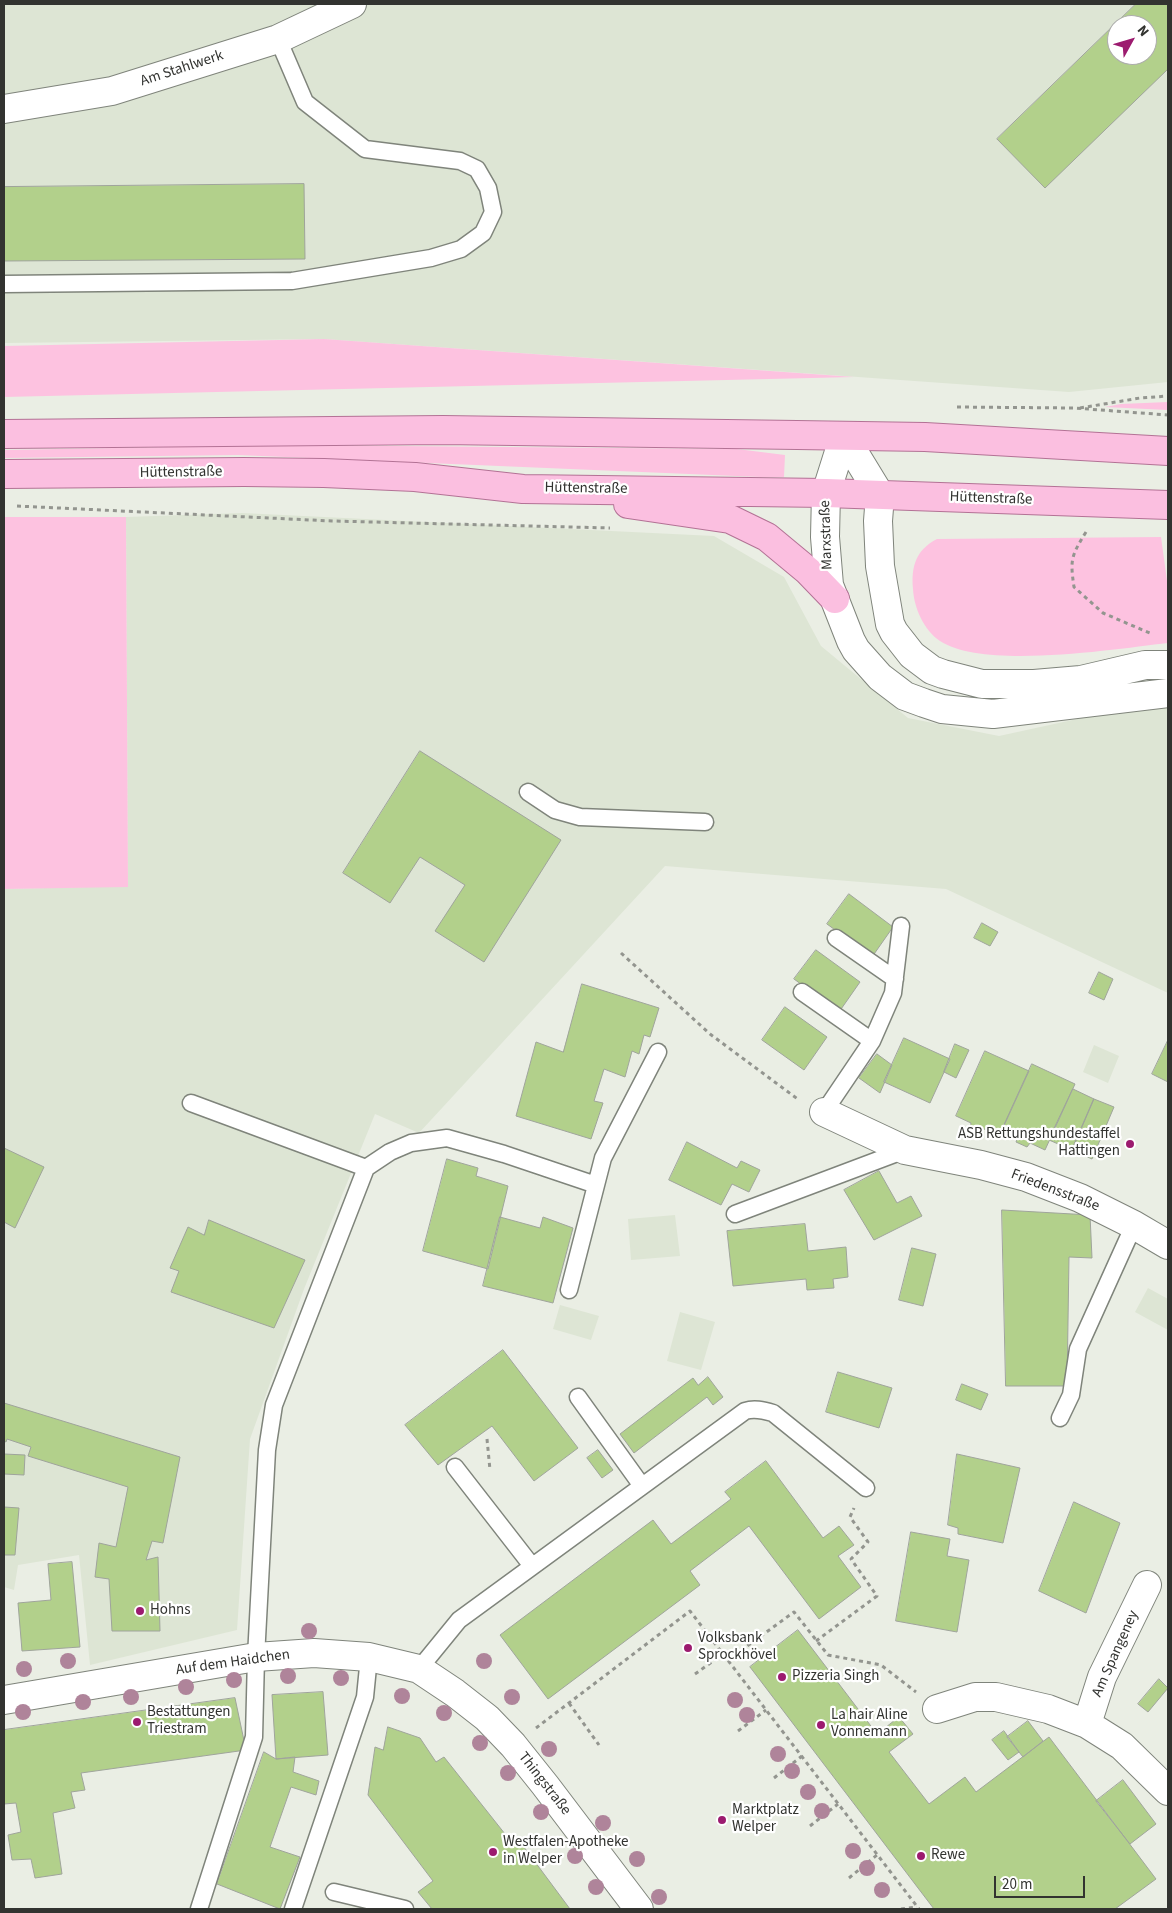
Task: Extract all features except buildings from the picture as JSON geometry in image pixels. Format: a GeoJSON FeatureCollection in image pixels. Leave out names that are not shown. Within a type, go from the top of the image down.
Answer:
{"type":"FeatureCollection","features":[{"type":"Feature","properties":{"kind":"main road"},"geometry":{"type":"LineString","coordinates":[[4,434],[443,430],[925,437],[1168,451]]}},
{"type":"Feature","properties":{"kind":"main road","name":"Hüttenstraße"},"geometry":{"type":"LineString","coordinates":[[4,474],[324,473],[416,477],[523,488],[826,493],[1168,505]]}},
{"type":"Feature","properties":{"kind":"main road"},"geometry":{"type":"LineString","coordinates":[[523,488],[730,520],[766,537],[808,571],[835,599]]}},
{"type":"Feature","properties":{"kind":"street","name":"Am Stahlwerk"},"geometry":{"type":"LineString","coordinates":[[4,109],[112,92],[278,38],[352,4]]}},
{"type":"Feature","properties":{"kind":"street","name":"Marxstraße"},"geometry":{"type":"LineString","coordinates":[[844,436],[826,493],[825,537],[829,585],[851,641],[873,671],[905,696],[942,709],[993,714],[1168,693]]}},
{"type":"Feature","properties":{"kind":"street"},"geometry":{"type":"LineString","coordinates":[[844,436],[880,495],[878,522],[880,566],[890,624],[912,655],[932,670],[982,684],[1034,684],[1081,680],[1144,666],[1168,665]]}},
{"type":"Feature","properties":{"kind":"street","name":"Friedensstraße"},"geometry":{"type":"LineString","coordinates":[[824,1112],[905,1150],[980,1165],[1026,1177],[1080,1198],[1134,1225],[1168,1245]]}},
{"type":"Feature","properties":{"kind":"street","name":"Am Spangeney"},"geometry":{"type":"LineString","coordinates":[[1087,1724],[1102,1677],[1147,1585]]}},
{"type":"Feature","properties":{"kind":"street","name":"Auf dem Haidchen"},"geometry":{"type":"LineString","coordinates":[[4,1700],[256,1657],[314,1653],[369,1657],[419,1669],[455,1693]]}},
{"type":"Feature","properties":{"kind":"street","name":"Thingstraße"},"geometry":{"type":"LineString","coordinates":[[455,1693],[487,1718],[514,1745],[638,1909]]}},
{"type":"Feature","properties":{"kind":"street"},"geometry":{"type":"LineString","coordinates":[[936,1708],[975,1696],[996,1697],[1048,1709],[1087,1724],[1122,1746],[1168,1791]]}},
{"type":"Feature","properties":{"kind":"lane"},"geometry":{"type":"LineString","coordinates":[[4,284],[292,281],[431,258],[461,249],[483,233],[493,212],[488,188],[477,169],[460,161],[365,149],[305,102],[278,38]]}},
{"type":"Feature","properties":{"kind":"lane"},"geometry":{"type":"LineString","coordinates":[[528,792],[555,810],[580,817],[705,822]]}},
{"type":"Feature","properties":{"kind":"lane"},"geometry":{"type":"LineString","coordinates":[[824,1112],[872,1041],[893,992],[901,926]]}},
{"type":"Feature","properties":{"kind":"lane"},"geometry":{"type":"LineString","coordinates":[[836,938],[895,979]]}},
{"type":"Feature","properties":{"kind":"lane"},"geometry":{"type":"LineString","coordinates":[[802,992],[872,1041]]}},
{"type":"Feature","properties":{"kind":"lane"},"geometry":{"type":"LineString","coordinates":[[569,1290],[603,1158],[658,1052]]}},
{"type":"Feature","properties":{"kind":"lane"},"geometry":{"type":"LineString","coordinates":[[191,1103],[366,1168]]}},
{"type":"Feature","properties":{"kind":"lane"},"geometry":{"type":"LineString","coordinates":[[199,1909],[254,1737],[256,1657],[267,1450],[274,1405],[366,1168],[390,1152],[411,1143],[447,1138],[504,1154],[596,1185]]}},
{"type":"Feature","properties":{"kind":"lane"},"geometry":{"type":"LineString","coordinates":[[735,1214],[905,1150]]}},
{"type":"Feature","properties":{"kind":"lane"},"geometry":{"type":"LineString","coordinates":[[1060,1418],[1072,1395],[1078,1349],[1134,1225]]}},
{"type":"Feature","properties":{"kind":"lane"},"geometry":{"type":"LineString","coordinates":[[578,1397],[642,1486]]}},
{"type":"Feature","properties":{"kind":"lane"},"geometry":{"type":"LineString","coordinates":[[419,1669],[459,1620],[745,1411],[750,1409],[773,1413],[866,1488]]}},
{"type":"Feature","properties":{"kind":"lane"},"geometry":{"type":"LineString","coordinates":[[455,1466],[532,1566]]}},
{"type":"Feature","properties":{"kind":"lane"},"geometry":{"type":"LineString","coordinates":[[293,1909],[365,1697],[369,1657]]}},
{"type":"Feature","properties":{"kind":"lane"},"geometry":{"type":"LineString","coordinates":[[334,1892],[405,1909]]}},
{"type":"Feature","properties":{"kind":"path"},"geometry":{"type":"LineString","coordinates":[[1168,396],[1140,398],[1074,408],[1168,415]]}},
{"type":"Feature","properties":{"kind":"path"},"geometry":{"type":"LineString","coordinates":[[1106,502],[1078,546],[1071,563],[1074,587],[1103,613],[1160,638]]}},
{"type":"Feature","properties":{"kind":"path"},"geometry":{"type":"LineString","coordinates":[[14,506],[332,521],[611,528]]}},
{"type":"Feature","properties":{"kind":"path"},"geometry":{"type":"LineString","coordinates":[[620,953],[710,1034],[803,1102],[824,1112]]}},
{"type":"Feature","properties":{"kind":"path"},"geometry":{"type":"LineString","coordinates":[[487,1439],[489,1469],[495,1476]]}},
{"type":"Feature","properties":{"kind":"path"},"geometry":{"type":"LineString","coordinates":[[816,1641],[877,1596],[851,1559],[868,1542],[850,1517],[866,1488]]}},
{"type":"Feature","properties":{"kind":"path"},"geometry":{"type":"LineString","coordinates":[[514,1745],[690,1611],[918,1908]]}},
{"type":"Feature","properties":{"kind":"path"},"geometry":{"type":"LineString","coordinates":[[728,1660],[794,1612],[828,1655],[880,1664],[936,1708]]}},
{"type":"Feature","properties":{"kind":"path"},"geometry":{"type":"LineString","coordinates":[[695,1674],[723,1654]]}},
{"type":"Feature","properties":{"kind":"path"},"geometry":{"type":"LineString","coordinates":[[569,1703],[599,1745]]}},
{"type":"Feature","properties":{"kind":"path"},"geometry":{"type":"LineString","coordinates":[[738,1732],[766,1710]]}},
{"type":"Feature","properties":{"kind":"path"},"geometry":{"type":"LineString","coordinates":[[774,1778],[802,1756]]}},
{"type":"Feature","properties":{"kind":"path"},"geometry":{"type":"LineString","coordinates":[[810,1826],[838,1804]]}},
{"type":"Feature","properties":{"kind":"path"},"geometry":{"type":"LineString","coordinates":[[850,1878],[877,1855]]}},
{"type":"Feature","properties":{"kind":"path"},"geometry":{"type":"LineString","coordinates":[[901,1909],[918,1908]]}},
{"type":"Feature","properties":{"kind":"shaded area"},"geometry":{"type":"Polygon","coordinates":[[[4,4],[1168,4],[1168,382],[1069,392],[324,339],[4,343],[4,4]]]}},
{"type":"Feature","properties":{"kind":"shaded area"},"geometry":{"type":"Polygon","coordinates":[[[324,339],[854,377],[4,397],[4,346],[324,339]]]}},
{"type":"Feature","properties":{"kind":"shaded area"},"geometry":{"type":"Polygon","coordinates":[[[1168,402],[1168,410],[1105,407],[1121,404],[1168,402]]]}},
{"type":"Feature","properties":{"kind":"shaded area"},"geometry":{"type":"Polygon","coordinates":[[[278,445],[737,449],[785,455],[784,477],[238,455],[4,458],[4,450],[278,445]]]}},
{"type":"Feature","properties":{"kind":"shaded area"},"geometry":{"type":"Polygon","coordinates":[[[242,513],[714,536],[784,577],[821,646],[908,718],[999,736],[1100,714],[1168,707],[1168,993],[946,889],[665,866],[419,1133],[375,1114],[304,1289],[250,1439],[237,1630],[90,1665],[79,1555],[18,1565],[14,1590],[4,1587],[4,889],[128,886],[126,517],[242,513]]]}},
{"type":"Feature","properties":{"kind":"shaded area"},"geometry":{"type":"Polygon","coordinates":[[[4,517],[126,517],[128,887],[4,889],[4,517]]]}},
{"type":"Feature","properties":{"kind":"shaded area"},"geometry":{"type":"Polygon","coordinates":[[[1161,537],[1168,588],[1168,643],[1051,655],[1018,656],[960,650],[940,641],[929,631],[915,604],[913,573],[916,560],[924,548],[937,539],[1161,537]]]}},
{"type":"Feature","properties":{"kind":"shaded area"},"geometry":{"type":"Polygon","coordinates":[[[1094,1045],[1119,1056],[1108,1083],[1083,1072],[1094,1045]]]}},
{"type":"Feature","properties":{"kind":"shaded area"},"geometry":{"type":"Polygon","coordinates":[[[675,1215],[680,1256],[631,1260],[628,1219],[675,1215]]]}},
{"type":"Feature","properties":{"kind":"shaded area"},"geometry":{"type":"Polygon","coordinates":[[[1148,1288],[1168,1299],[1168,1330],[1135,1312],[1148,1288]]]}},
{"type":"Feature","properties":{"kind":"shaded area"},"geometry":{"type":"Polygon","coordinates":[[[560,1305],[599,1316],[591,1340],[553,1329],[560,1305]]]}},
{"type":"Feature","properties":{"kind":"shaded area"},"geometry":{"type":"Polygon","coordinates":[[[680,1312],[715,1322],[701,1370],[667,1361],[680,1312]]]}},
{"type":"Feature","properties":{"kind":"place","name":"ASB Rettungshundestaffel Hattingen"},"geometry":{"type":"Point","coordinates":[1130,1144]}},
{"type":"Feature","properties":{"kind":"place","name":"Hohns"},"geometry":{"type":"Point","coordinates":[140,1611]}},
{"type":"Feature","properties":{"kind":"place","name":"Volksbank Sprockhövel"},"geometry":{"type":"Point","coordinates":[688,1648]}},
{"type":"Feature","properties":{"kind":"place","name":"Pizzeria Singh"},"geometry":{"type":"Point","coordinates":[782,1677]}},
{"type":"Feature","properties":{"kind":"place","name":"Bestattungen Triestram"},"geometry":{"type":"Point","coordinates":[137,1722]}},
{"type":"Feature","properties":{"kind":"place","name":"La hair Aline Vonnemann"},"geometry":{"type":"Point","coordinates":[821,1725]}},
{"type":"Feature","properties":{"kind":"place","name":"Marktplatz Welper"},"geometry":{"type":"Point","coordinates":[722,1820]}},
{"type":"Feature","properties":{"kind":"place","name":"Westfalen-Apotheke in Welper"},"geometry":{"type":"Point","coordinates":[493,1852]}},
{"type":"Feature","properties":{"kind":"place","name":"Rewe"},"geometry":{"type":"Point","coordinates":[921,1856]}}]}
